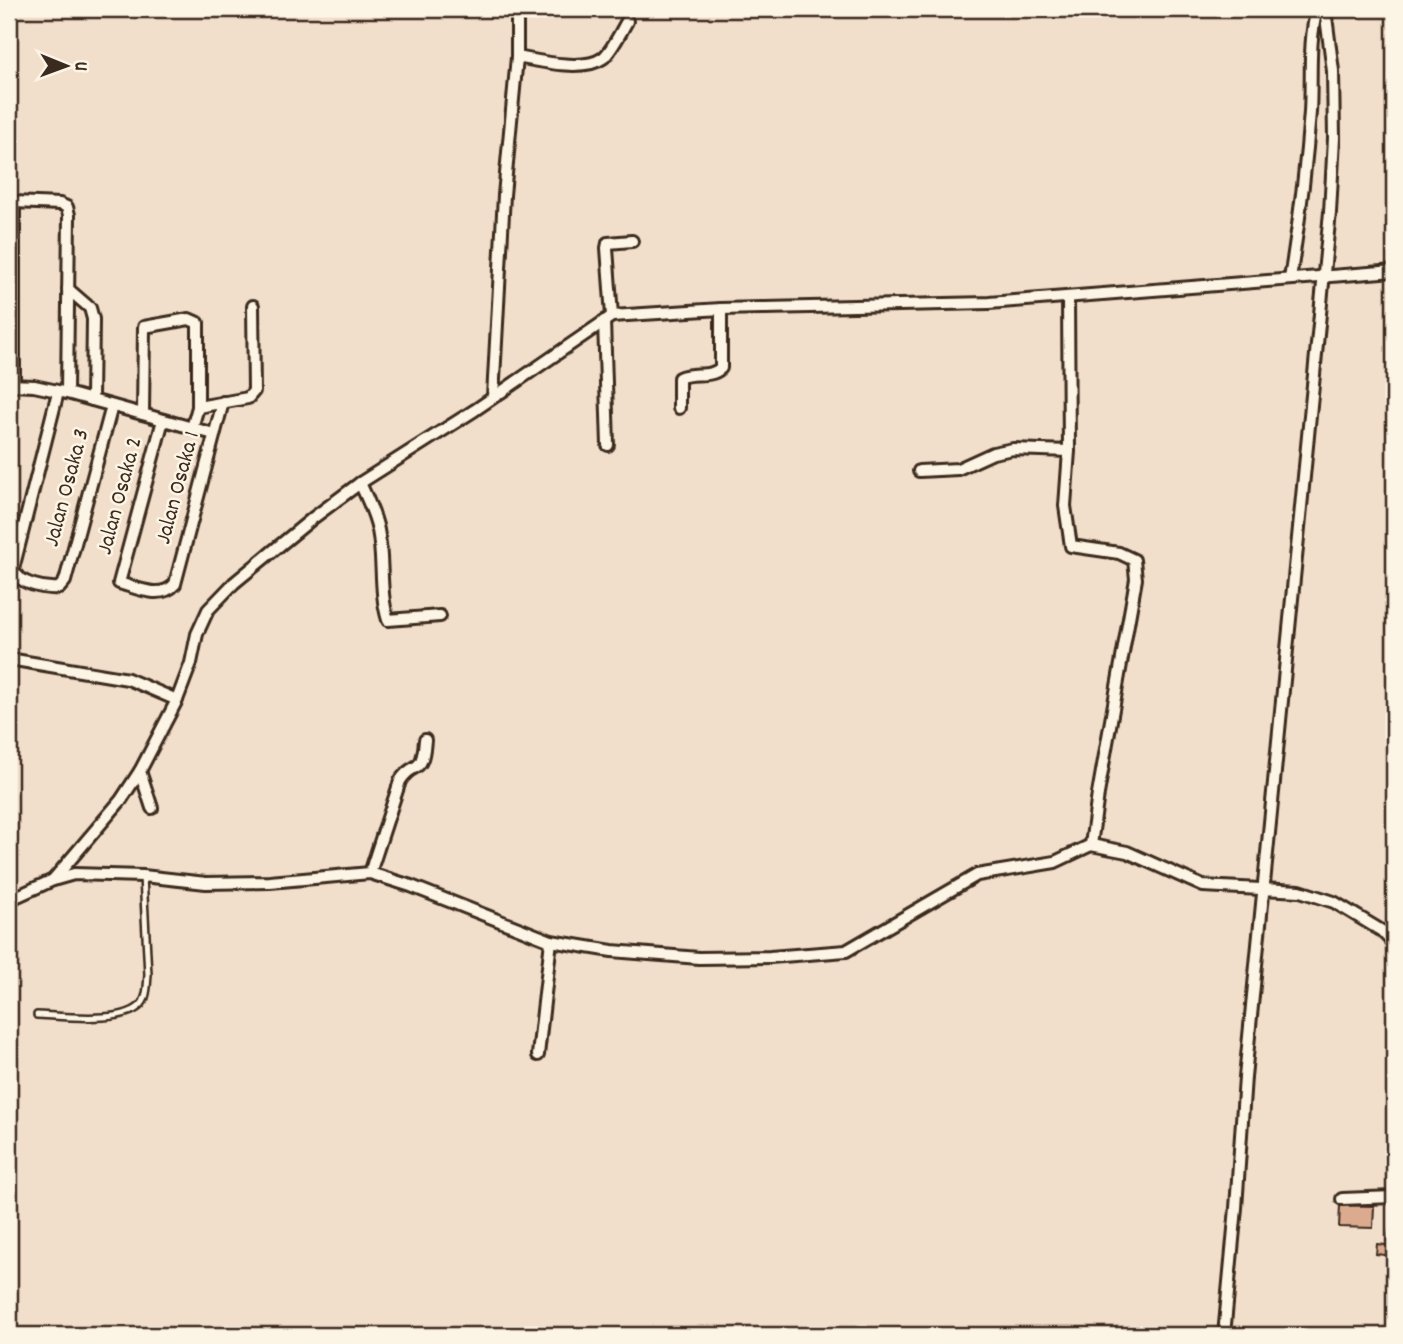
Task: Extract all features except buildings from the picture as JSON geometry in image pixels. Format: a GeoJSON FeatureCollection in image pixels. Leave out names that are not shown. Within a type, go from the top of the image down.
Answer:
{"type":"FeatureCollection","features":[{"type":"Feature","properties":{"kind":"street"},"geometry":{"type":"LineString","coordinates":[[493,397],[504,195],[517,57],[516,9]]}},
{"type":"Feature","properties":{"kind":"street"},"geometry":{"type":"LineString","coordinates":[[1290,279],[1304,193],[1312,25],[1317,9]]}},
{"type":"Feature","properties":{"kind":"street"},"geometry":{"type":"LineString","coordinates":[[1224,1335],[1330,212],[1334,138],[1333,71],[1325,9]]}},
{"type":"Feature","properties":{"kind":"street"},"geometry":{"type":"LineString","coordinates":[[517,57],[558,65],[604,58],[627,21]]}},
{"type":"Feature","properties":{"kind":"street"},"geometry":{"type":"LineString","coordinates":[[62,392],[68,289],[67,207],[60,204],[14,202],[11,385],[34,386],[62,392],[214,434]]}},
{"type":"Feature","properties":{"kind":"street"},"geometry":{"type":"LineString","coordinates":[[608,445],[607,248],[608,243],[632,241]]}},
{"type":"Feature","properties":{"kind":"street"},"geometry":{"type":"LineString","coordinates":[[53,880],[121,800],[140,771],[177,700],[191,663],[197,634],[208,610],[244,575],[360,483],[608,318],[721,309],[989,303],[1394,271]]}},
{"type":"Feature","properties":{"kind":"street"},"geometry":{"type":"LineString","coordinates":[[68,289],[90,308],[93,319],[92,400]]}},
{"type":"Feature","properties":{"kind":"street"},"geometry":{"type":"LineString","coordinates":[[1068,297],[1069,451],[1065,506],[1071,545],[1119,553],[1134,560],[1136,579],[1091,845]]}},
{"type":"Feature","properties":{"kind":"street"},"geometry":{"type":"LineString","coordinates":[[198,407],[248,398],[254,391],[253,306]]}},
{"type":"Feature","properties":{"kind":"street"},"geometry":{"type":"LineString","coordinates":[[679,408],[679,378],[685,375],[713,374],[721,368],[721,309]]}},
{"type":"Feature","properties":{"kind":"street"},"geometry":{"type":"LineString","coordinates":[[143,414],[144,327],[189,319],[198,323],[198,407],[192,428]]}},
{"type":"Feature","properties":{"kind":"street","name":"Jalan Osaka 3"},"geometry":{"type":"LineString","coordinates":[[62,392],[13,569],[20,580],[50,589],[59,588],[65,581],[112,406]]}},
{"type":"Feature","properties":{"kind":"street","name":"Jalan Osaka 1"},"geometry":{"type":"LineString","coordinates":[[175,584],[223,402]]}},
{"type":"Feature","properties":{"kind":"street","name":"Jalan Osaka 2"},"geometry":{"type":"LineString","coordinates":[[163,420],[119,583],[159,593],[169,592],[175,584]]}},
{"type":"Feature","properties":{"kind":"street"},"geometry":{"type":"LineString","coordinates":[[919,471],[958,469],[993,453],[1013,449],[1069,451]]}},
{"type":"Feature","properties":{"kind":"street"},"geometry":{"type":"LineString","coordinates":[[360,483],[376,519],[379,533],[383,599],[388,620],[440,615]]}},
{"type":"Feature","properties":{"kind":"street"},"geometry":{"type":"LineString","coordinates":[[9,659],[128,679],[177,700]]}},
{"type":"Feature","properties":{"kind":"street"},"geometry":{"type":"LineString","coordinates":[[370,873],[400,781],[421,764],[424,759],[425,740]]}},
{"type":"Feature","properties":{"kind":"street"},"geometry":{"type":"LineString","coordinates":[[140,771],[152,808]]}},
{"type":"Feature","properties":{"kind":"street"},"geometry":{"type":"LineString","coordinates":[[9,900],[53,880],[74,874],[144,876],[206,883],[270,882],[370,873],[411,886],[551,941],[612,951],[699,958],[770,957],[846,951],[977,875],[1055,862],[1091,845],[1127,852],[1203,886],[1300,891],[1334,902],[1382,931],[1394,944]]}},
{"type":"Feature","properties":{"kind":"street"},"geometry":{"type":"LineString","coordinates":[[538,1055],[551,941]]}},
{"type":"Feature","properties":{"kind":"street"},"geometry":{"type":"LineString","coordinates":[[1342,1199],[1394,1197]]}},
{"type":"Feature","properties":{"kind":"lane"},"geometry":{"type":"LineString","coordinates":[[37,1015],[96,1017],[125,1014],[143,1002],[148,975],[144,876]]}}]}
